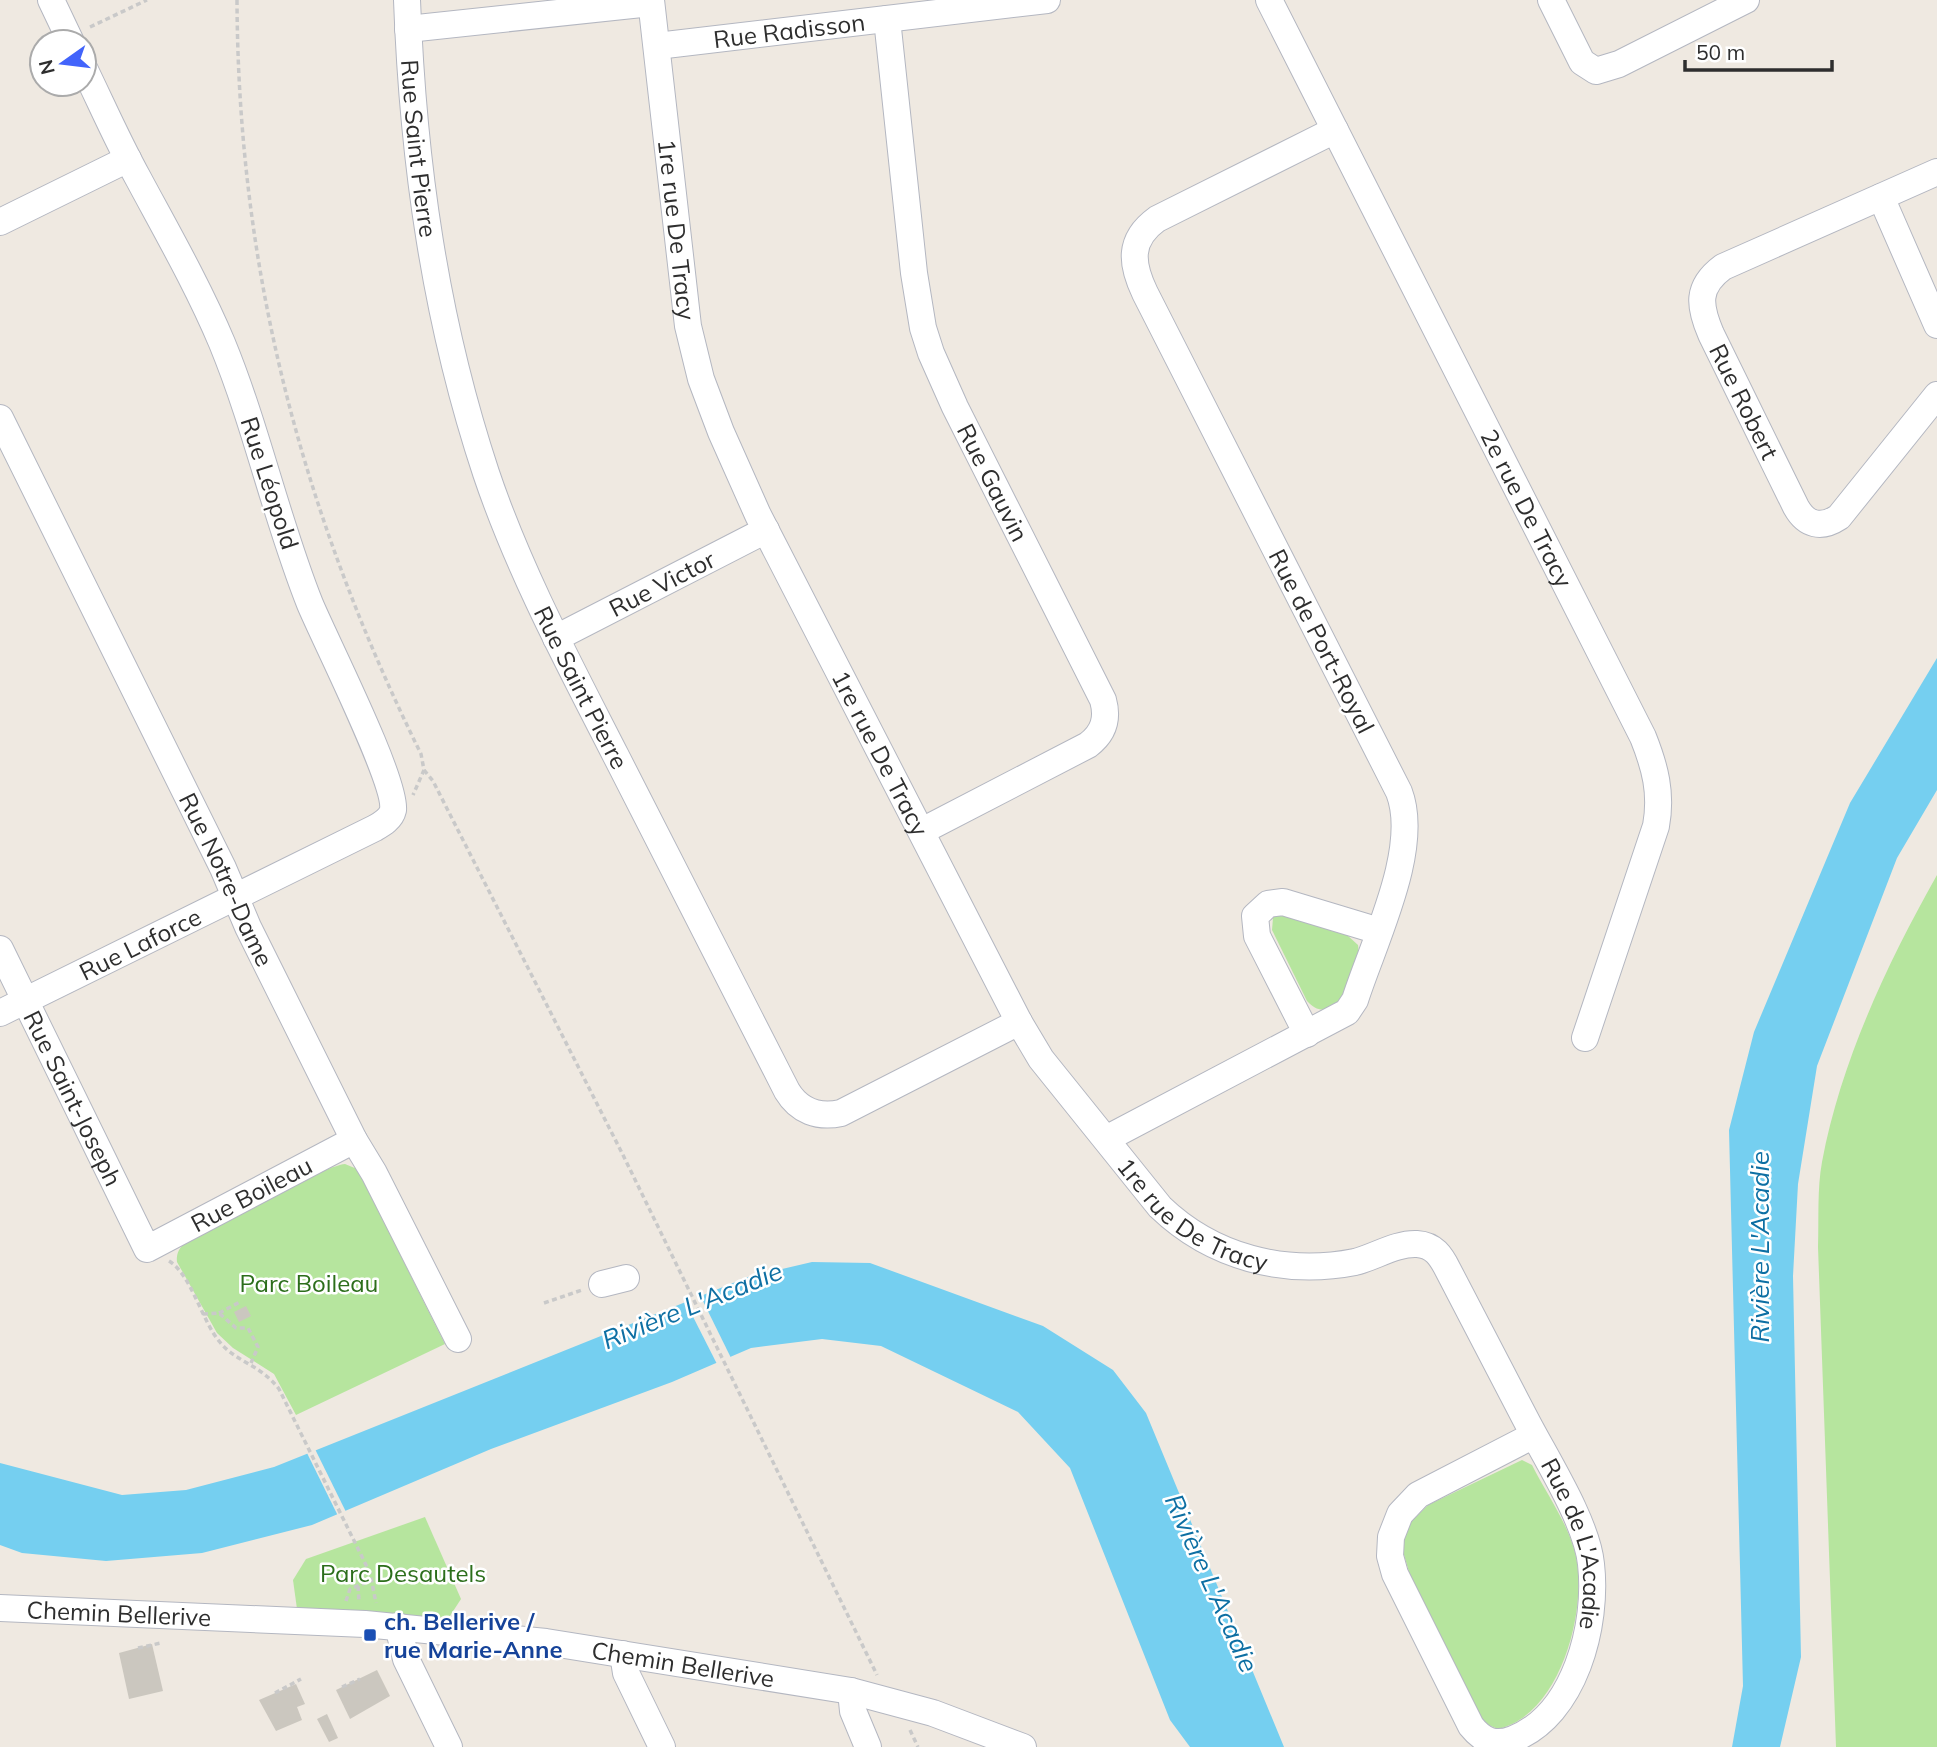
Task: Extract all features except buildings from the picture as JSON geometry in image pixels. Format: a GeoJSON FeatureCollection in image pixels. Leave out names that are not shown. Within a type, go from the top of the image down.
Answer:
{"type":"FeatureCollection","features":[{"type":"Feature","properties":{"kind":"street"},"geometry":{"type":"LineString","coordinates":[[51,0],[74,28]]}},
{"type":"Feature","properties":{"kind":"street","name":"Rue Saint Pierre"},"geometry":{"type":"LineString","coordinates":[[407,0],[421,192],[430,254],[455,369],[490,484],[556,638],[780,1078],[800,1107],[820,1115],[841,1113],[1020,1022]]}},
{"type":"Feature","properties":{"kind":"street","name":"Rue Radisson"},"geometry":{"type":"LineString","coordinates":[[657,46],[1047,0]]}},
{"type":"Feature","properties":{"kind":"street","name":"2e rue De Tracy"},"geometry":{"type":"LineString","coordinates":[[1269,0],[1643,737],[1654,766],[1660,801],[1656,825],[1585,1038]]}},
{"type":"Feature","properties":{"kind":"street"},"geometry":{"type":"LineString","coordinates":[[1551,0],[1582,62],[1596,71],[1619,64],[1746,0]]}},
{"type":"Feature","properties":{"kind":"street"},"geometry":{"type":"LineString","coordinates":[[408,29],[651,2]]}},
{"type":"Feature","properties":{"kind":"street","name":"1re rue De Tracy"},"geometry":{"type":"LineString","coordinates":[[651,2],[684,300],[694,352],[721,432],[766,530],[1041,1059],[1171,1217],[1191,1232],[1230,1253],[1280,1265],[1320,1267],[1358,1261],[1403,1246]]}},
{"type":"Feature","properties":{"kind":"street","name":"Rue Gauvin"},"geometry":{"type":"LineString","coordinates":[[887,19],[914,273],[931,353],[955,407],[1103,700],[1106,711],[1101,732],[1088,745],[922,831]]}},
{"type":"Feature","properties":{"kind":"street","name":"Rue Léopold"},"geometry":{"type":"LineString","coordinates":[[98,97],[187,268],[221,342],[247,411],[287,542],[400,808]]}},
{"type":"Feature","properties":{"kind":"street","name":"Rue de Port-Royal"},"geometry":{"type":"LineString","coordinates":[[1106,1139],[1341,1017],[1352,1007],[1379,931],[1405,843],[1403,802],[1145,293],[1133,257],[1141,234],[1157,219],[1335,130]]}},
{"type":"Feature","properties":{"kind":"street"},"geometry":{"type":"LineString","coordinates":[[0,222],[128,159]]}},
{"type":"Feature","properties":{"kind":"street","name":"Rue Robert"},"geometry":{"type":"LineString","coordinates":[[1937,172],[1723,267],[1704,286],[1701,311],[1796,507],[1802,517],[1811,524],[1826,523],[1839,517],[1937,395]]}},
{"type":"Feature","properties":{"kind":"street"},"geometry":{"type":"LineString","coordinates":[[1881,197],[1937,325]]}},
{"type":"Feature","properties":{"kind":"street","name":"Rue Notre-Dame"},"geometry":{"type":"LineString","coordinates":[[0,418],[354,1140],[374,1173],[458,1339]]}},
{"type":"Feature","properties":{"kind":"street","name":"Rue Victor"},"geometry":{"type":"LineString","coordinates":[[556,638],[766,530]]}},
{"type":"Feature","properties":{"kind":"street","name":"Rue Laforce"},"geometry":{"type":"LineString","coordinates":[[0,1013],[375,828],[400,808]]}},
{"type":"Feature","properties":{"kind":"street"},"geometry":{"type":"LineString","coordinates":[[1307,1034],[1257,936],[1255,916],[1268,904],[1283,902],[1379,931]]}},
{"type":"Feature","properties":{"kind":"street","name":"Rue Saint-Joseph"},"geometry":{"type":"LineString","coordinates":[[0,949],[147,1249]]}},
{"type":"Feature","properties":{"kind":"street","name":"Rue Boileau"},"geometry":{"type":"LineString","coordinates":[[147,1249],[354,1140]]}},
{"type":"Feature","properties":{"kind":"street","name":"Rue de L'Acadie"},"geometry":{"type":"LineString","coordinates":[[1403,1246],[1427,1246],[1443,1259],[1534,1435],[1587,1543],[1592,1569],[1591,1599],[1578,1662],[1559,1703],[1534,1728],[1498,1743],[1481,1737],[1471,1726],[1395,1574],[1390,1544],[1399,1514],[1418,1495],[1534,1435]]}},
{"type":"Feature","properties":{"kind":"street","name":"Chemin Bellerive"},"geometry":{"type":"LineString","coordinates":[[0,1608],[388,1618],[851,1691],[933,1713],[1023,1747]]}},
{"type":"Feature","properties":{"kind":"street"},"geometry":{"type":"LineString","coordinates":[[388,1618],[449,1747]]}},
{"type":"Feature","properties":{"kind":"street"},"geometry":{"type":"LineString","coordinates":[[623,1654],[624,1668],[662,1747]]}},
{"type":"Feature","properties":{"kind":"street"},"geometry":{"type":"LineString","coordinates":[[851,1691],[853,1711],[868,1747]]}},
{"type":"Feature","properties":{"kind":"path"},"geometry":{"type":"LineString","coordinates":[[93,28],[146,0]]}},
{"type":"Feature","properties":{"kind":"path"},"geometry":{"type":"LineString","coordinates":[[237,0],[239,91],[255,242],[286,396],[324,528],[369,640],[421,754],[424,770],[420,784],[400,808]]}},
{"type":"Feature","properties":{"kind":"path"},"geometry":{"type":"LineString","coordinates":[[424,770],[433,781],[531,974],[742,1396],[883,1686]]}},
{"type":"Feature","properties":{"kind":"path"},"geometry":{"type":"LineString","coordinates":[[174,1264],[222,1345],[251,1363],[274,1382],[370,1573],[376,1602],[388,1618]]}},
{"type":"Feature","properties":{"kind":"path"},"geometry":{"type":"LineString","coordinates":[[544,1303],[614,1281]]}},
{"type":"Feature","properties":{"kind":"path"},"geometry":{"type":"LineString","coordinates":[[203,1314],[219,1312],[240,1302]]}},
{"type":"Feature","properties":{"kind":"path"},"geometry":{"type":"LineString","coordinates":[[219,1312],[236,1328],[248,1328],[258,1347],[251,1363]]}},
{"type":"Feature","properties":{"kind":"path"},"geometry":{"type":"LineString","coordinates":[[372,1580],[346,1594],[344,1601],[376,1602]]}},
{"type":"Feature","properties":{"kind":"path"},"geometry":{"type":"LineString","coordinates":[[358,1586],[359,1602]]}},
{"type":"Feature","properties":{"kind":"path"},"geometry":{"type":"LineString","coordinates":[[138,1648],[161,1643]]}},
{"type":"Feature","properties":{"kind":"path"},"geometry":{"type":"LineString","coordinates":[[275,1693],[301,1679]]}},
{"type":"Feature","properties":{"kind":"path"},"geometry":{"type":"LineString","coordinates":[[342,1687],[360,1679]]}},
{"type":"Feature","properties":{"kind":"green space"},"geometry":{"type":"Polygon","coordinates":[[[1937,875],[1937,1747],[1836,1747],[1818,1247],[1820,1172],[1841,1087],[1868,1014],[1937,875]]]}},
{"type":"Feature","properties":{"kind":"green space"},"geometry":{"type":"Polygon","coordinates":[[[1278,914],[1347,935],[1358,945],[1356,967],[1351,980],[1336,1003],[1327,1009],[1317,1009],[1307,1001],[1272,930],[1273,918],[1278,914]]]}},
{"type":"Feature","properties":{"kind":"green space","name":"Parc Boileau"},"geometry":{"type":"Polygon","coordinates":[[[345,1164],[357,1169],[362,1178],[445,1344],[296,1415],[274,1374],[233,1348],[217,1333],[177,1262],[177,1256],[185,1243],[213,1225],[290,1186],[345,1164]]]}},
{"type":"Feature","properties":{"kind":"green space"},"geometry":{"type":"Polygon","coordinates":[[[1522,1460],[1532,1465],[1571,1541],[1578,1575],[1578,1601],[1565,1656],[1554,1681],[1539,1703],[1520,1720],[1498,1729],[1484,1723],[1412,1582],[1404,1555],[1404,1539],[1410,1523],[1428,1505],[1522,1460]]]}},
{"type":"Feature","properties":{"kind":"green space","name":"Parc Desautels"},"geometry":{"type":"Polygon","coordinates":[[[425,1517],[461,1599],[448,1619],[297,1609],[293,1580],[306,1559],[425,1517]]]}},
{"type":"Feature","properties":{"kind":"water","name":"Rivière L'Acadie"},"geometry":{"type":"Polygon","coordinates":[[[1937,658],[1937,790],[1897,858],[1817,1066],[1798,1184],[1793,1276],[1801,1657],[1780,1747],[1732,1747],[1743,1686],[1729,1130],[1754,1032],[1850,803],[1937,658]]]}},
{"type":"Feature","properties":{"kind":"water","name":"Rivière L'Acadie"},"geometry":{"type":"Polygon","coordinates":[[[812,1262],[870,1263],[1043,1326],[1113,1370],[1146,1413],[1284,1747],[1190,1747],[1170,1720],[1070,1468],[1018,1412],[881,1346],[822,1339],[751,1348],[672,1382],[491,1449],[312,1525],[202,1553],[106,1561],[22,1553],[0,1545],[0,1463],[122,1495],[186,1490],[274,1467],[748,1277],[812,1262]]]}},
{"type":"Feature","properties":{"kind":"pier"},"geometry":{"type":"Polygon","coordinates":[[[699,1293],[732,1360],[718,1366],[684,1299],[699,1293]]]}},
{"type":"Feature","properties":{"kind":"pier"},"geometry":{"type":"Polygon","coordinates":[[[314,1447],[347,1514],[339,1518],[306,1451],[314,1447]]]}},
{"type":"Feature","properties":{"kind":"place","name":"ch. Bellerive / rue Marie-Anne"},"geometry":{"type":"Point","coordinates":[370,1635]}}]}
